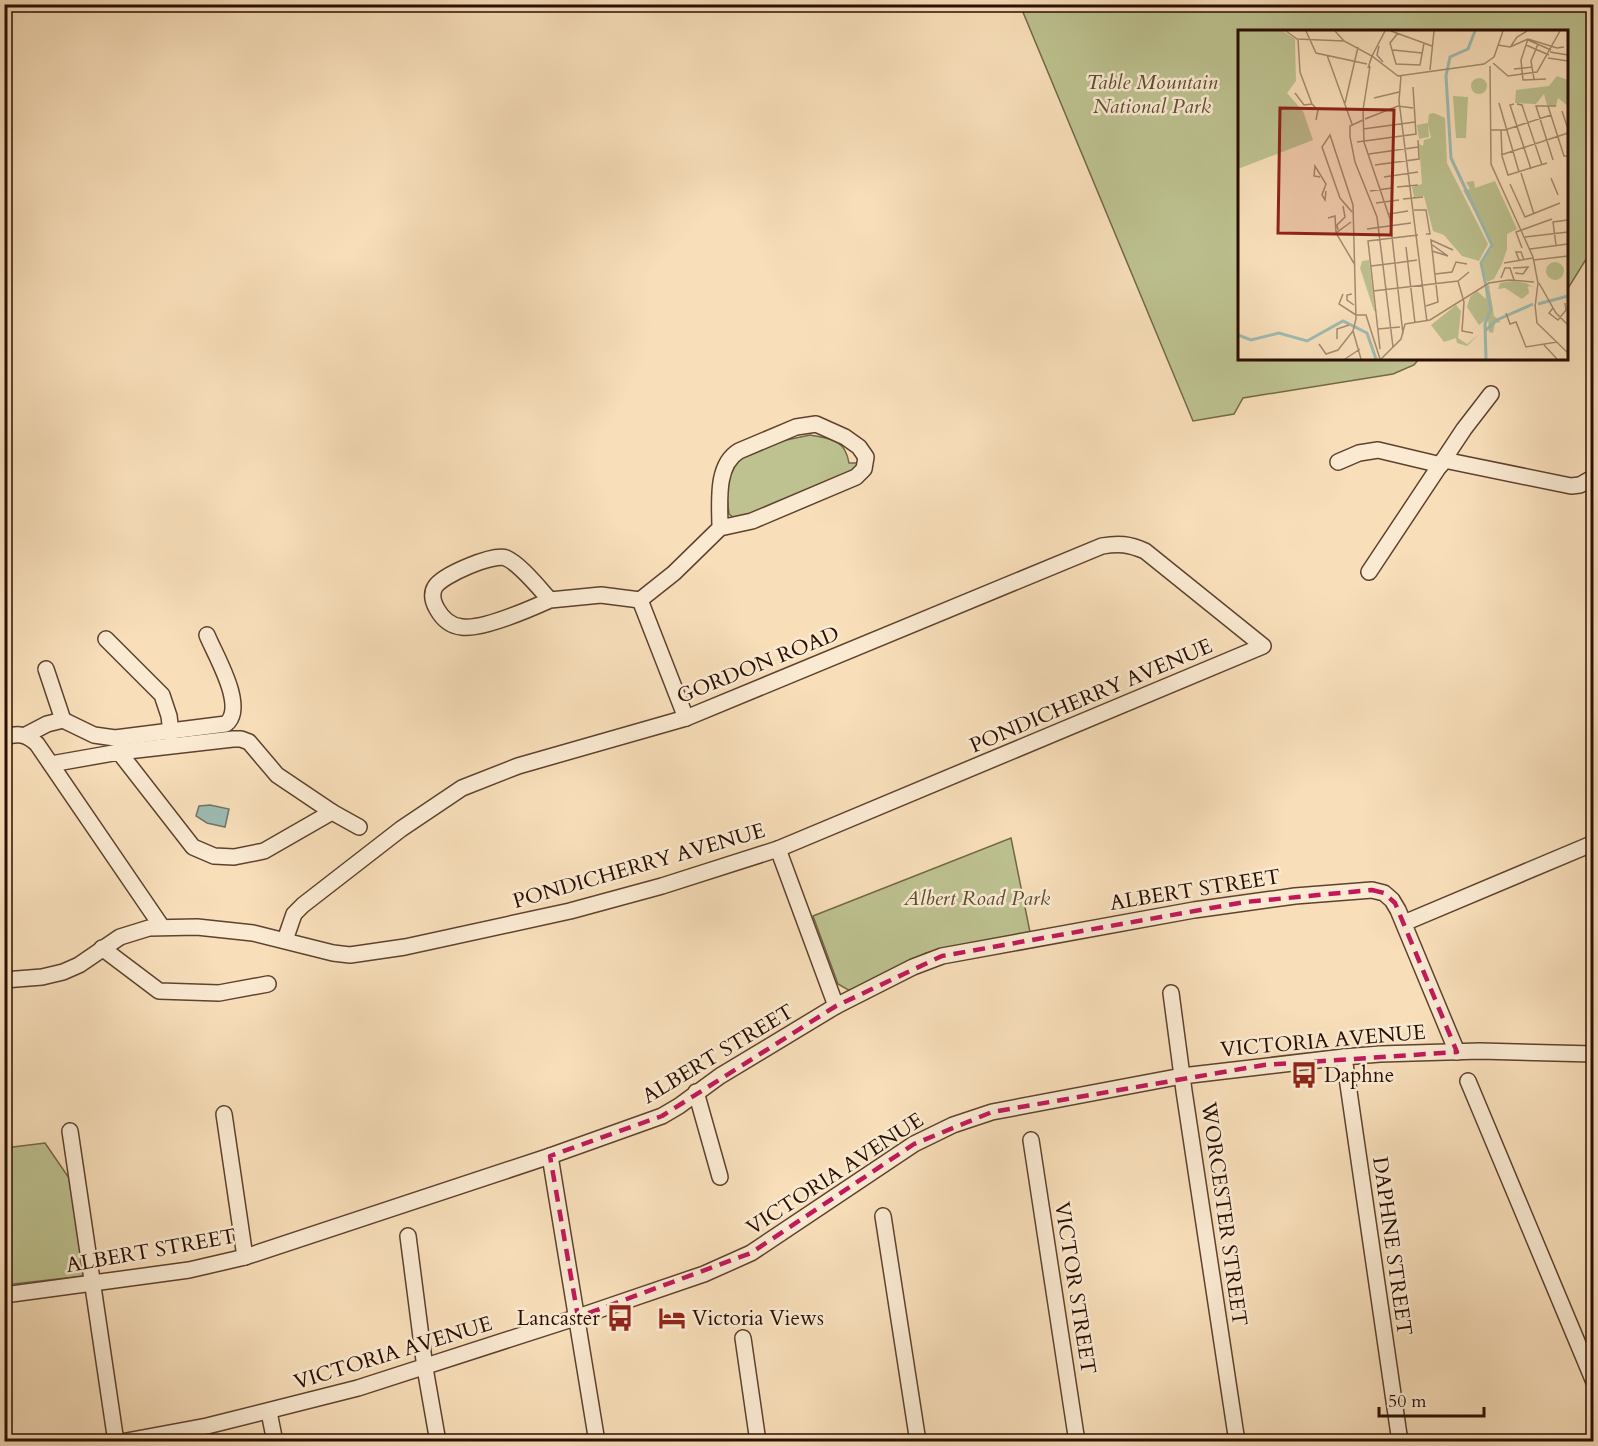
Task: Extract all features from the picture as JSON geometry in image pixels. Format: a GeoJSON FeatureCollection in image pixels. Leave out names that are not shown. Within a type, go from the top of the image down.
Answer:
{"type":"FeatureCollection","features":[{"type":"Feature","properties":{"kind":"street"},"geometry":{"type":"LineString","coordinates":[[1369,572],[1464,429],[1491,394]]}},
{"type":"Feature","properties":{"kind":"street"},"geometry":{"type":"LineString","coordinates":[[550,600],[517,567],[507,559],[501,558],[487,560],[454,573],[437,584],[432,595],[434,604],[442,617],[452,624],[466,627],[526,611],[550,600],[601,595],[640,600],[674,573],[720,528],[752,521],[856,477],[864,469],[866,456],[859,447],[845,437],[816,424],[796,427],[745,448],[731,456],[724,470],[720,528]]}},
{"type":"Feature","properties":{"kind":"street"},"geometry":{"type":"LineString","coordinates":[[1338,462],[1359,453],[1378,450],[1570,486],[1580,485],[1593,477]]}},
{"type":"Feature","properties":{"kind":"street","name":"GORDON ROAD"},"geometry":{"type":"LineString","coordinates":[[285,940],[294,915],[303,905],[401,829],[462,788],[518,766],[686,718],[1102,546],[1117,543],[1131,544],[1145,550],[1263,646]]}},
{"type":"Feature","properties":{"kind":"street"},"geometry":{"type":"LineString","coordinates":[[640,600],[686,718]]}},
{"type":"Feature","properties":{"kind":"street"},"geometry":{"type":"LineString","coordinates":[[4,736],[26,735],[46,724],[63,720],[102,737],[171,732],[226,724],[232,717],[233,697],[207,635]]}},
{"type":"Feature","properties":{"kind":"street"},"geometry":{"type":"LineString","coordinates":[[106,639],[162,695],[169,716],[171,732]]}},
{"type":"Feature","properties":{"kind":"street","name":"PONDICHERRY AVENUE"},"geometry":{"type":"LineString","coordinates":[[4,980],[42,977],[63,972],[79,965],[120,937],[136,931],[162,927],[217,928],[253,933],[333,953],[350,955],[390,950],[570,911],[662,886],[778,849],[1263,646]]}},
{"type":"Feature","properties":{"kind":"street"},"geometry":{"type":"LineString","coordinates":[[46,669],[63,720]]}},
{"type":"Feature","properties":{"kind":"street"},"geometry":{"type":"LineString","coordinates":[[26,735],[37,744],[162,927]]}},
{"type":"Feature","properties":{"kind":"street"},"geometry":{"type":"LineString","coordinates":[[51,764],[119,752],[233,739],[244,740],[253,746],[285,781],[359,827]]}},
{"type":"Feature","properties":{"kind":"street"},"geometry":{"type":"LineString","coordinates":[[119,752],[194,847],[214,856],[234,857],[264,851],[332,812]]}},
{"type":"Feature","properties":{"kind":"street"},"geometry":{"type":"LineString","coordinates":[[1456,1052],[1404,923],[1593,843]]}},
{"type":"Feature","properties":{"kind":"street"},"geometry":{"type":"LineString","coordinates":[[778,849],[836,1006]]}},
{"type":"Feature","properties":{"kind":"street","name":"ALBERT STREET"},"geometry":{"type":"LineString","coordinates":[[4,1295],[189,1270],[245,1257],[623,1131],[662,1116],[720,1076],[836,1006],[913,967],[942,956],[1245,902],[1352,891],[1384,892],[1395,903],[1404,923]]}},
{"type":"Feature","properties":{"kind":"street"},"geometry":{"type":"LineString","coordinates":[[102,948],[159,991],[219,993],[268,984]]}},
{"type":"Feature","properties":{"kind":"street","name":"WORCESTER STREET"},"geometry":{"type":"LineString","coordinates":[[1172,993],[1182,1076],[1237,1442]]}},
{"type":"Feature","properties":{"kind":"street","name":"VICTORIA AVENUE"},"geometry":{"type":"LineString","coordinates":[[121,1442],[270,1412],[358,1388],[425,1368],[704,1274],[751,1252],[914,1144],[953,1125],[992,1112],[1182,1076],[1344,1057],[1456,1052],[1593,1054]]}},
{"type":"Feature","properties":{"kind":"street","name":"DAPHNE STREET"},"geometry":{"type":"LineString","coordinates":[[1344,1057],[1400,1442]]}},
{"type":"Feature","properties":{"kind":"street"},"geometry":{"type":"LineString","coordinates":[[1468,1081],[1593,1382]]}},
{"type":"Feature","properties":{"kind":"street"},"geometry":{"type":"LineString","coordinates":[[696,1092],[720,1176]]}},
{"type":"Feature","properties":{"kind":"street"},"geometry":{"type":"LineString","coordinates":[[224,1114],[245,1257]]}},
{"type":"Feature","properties":{"kind":"street"},"geometry":{"type":"LineString","coordinates":[[70,1131],[116,1442]]}},
{"type":"Feature","properties":{"kind":"street","name":"VICTOR STREET"},"geometry":{"type":"LineString","coordinates":[[1031,1140],[1077,1442]]}},
{"type":"Feature","properties":{"kind":"street"},"geometry":{"type":"LineString","coordinates":[[550,1156],[597,1442]]}},
{"type":"Feature","properties":{"kind":"street"},"geometry":{"type":"LineString","coordinates":[[883,1216],[918,1442]]}},
{"type":"Feature","properties":{"kind":"street"},"geometry":{"type":"LineString","coordinates":[[408,1236],[425,1368],[438,1442]]}},
{"type":"Feature","properties":{"kind":"street"},"geometry":{"type":"LineString","coordinates":[[743,1338],[758,1442]]}},
{"type":"Feature","properties":{"kind":"street"},"geometry":{"type":"LineString","coordinates":[[270,1412],[275,1442]]}},
{"type":"Feature","properties":{"kind":"highlighted area"},"geometry":{"type":"Polygon","coordinates":[[[1372,890],[1384,893],[1395,903],[1457,1052],[1264,1065],[992,1112],[914,1144],[751,1253],[578,1317],[550,1156],[662,1116],[836,1006],[942,956],[1245,902],[1372,890]]]}},
{"type":"Feature","properties":{"kind":"green space","name":"Table Mountain National Park"},"geometry":{"type":"Polygon","coordinates":[[[1020,5],[1593,5],[1593,248],[1568,288],[1568,30],[1238,30],[1238,360],[1418,360],[1414,365],[1393,374],[1243,398],[1234,414],[1193,421],[1020,5]]]}},
{"type":"Feature","properties":{"kind":"green space"},"geometry":{"type":"Polygon","coordinates":[[[810,435],[831,439],[840,445],[849,463],[858,463],[853,473],[737,520],[729,514],[726,487],[734,459],[777,442],[810,435]]]}},
{"type":"Feature","properties":{"kind":"green space","name":"Albert Road Park"},"geometry":{"type":"Polygon","coordinates":[[[1011,838],[1030,932],[926,953],[867,985],[850,991],[838,984],[813,916],[1011,838]]]}},
{"type":"Feature","properties":{"kind":"green space"},"geometry":{"type":"Polygon","coordinates":[[[45,1143],[69,1178],[84,1276],[5,1285],[5,1148],[45,1143]]]}},
{"type":"Feature","properties":{"kind":"water"},"geometry":{"type":"Polygon","coordinates":[[[210,805],[229,809],[225,827],[207,823],[196,816],[199,806],[210,805]]]}},
{"type":"Feature","properties":{"kind":"place","name":"Daphne"},"geometry":{"type":"Point","coordinates":[1304,1075]}},
{"type":"Feature","properties":{"kind":"place","name":"Lancaster"},"geometry":{"type":"Point","coordinates":[620,1318]}},
{"type":"Feature","properties":{"kind":"place","name":"Victoria Views"},"geometry":{"type":"Point","coordinates":[672,1318]}}]}
